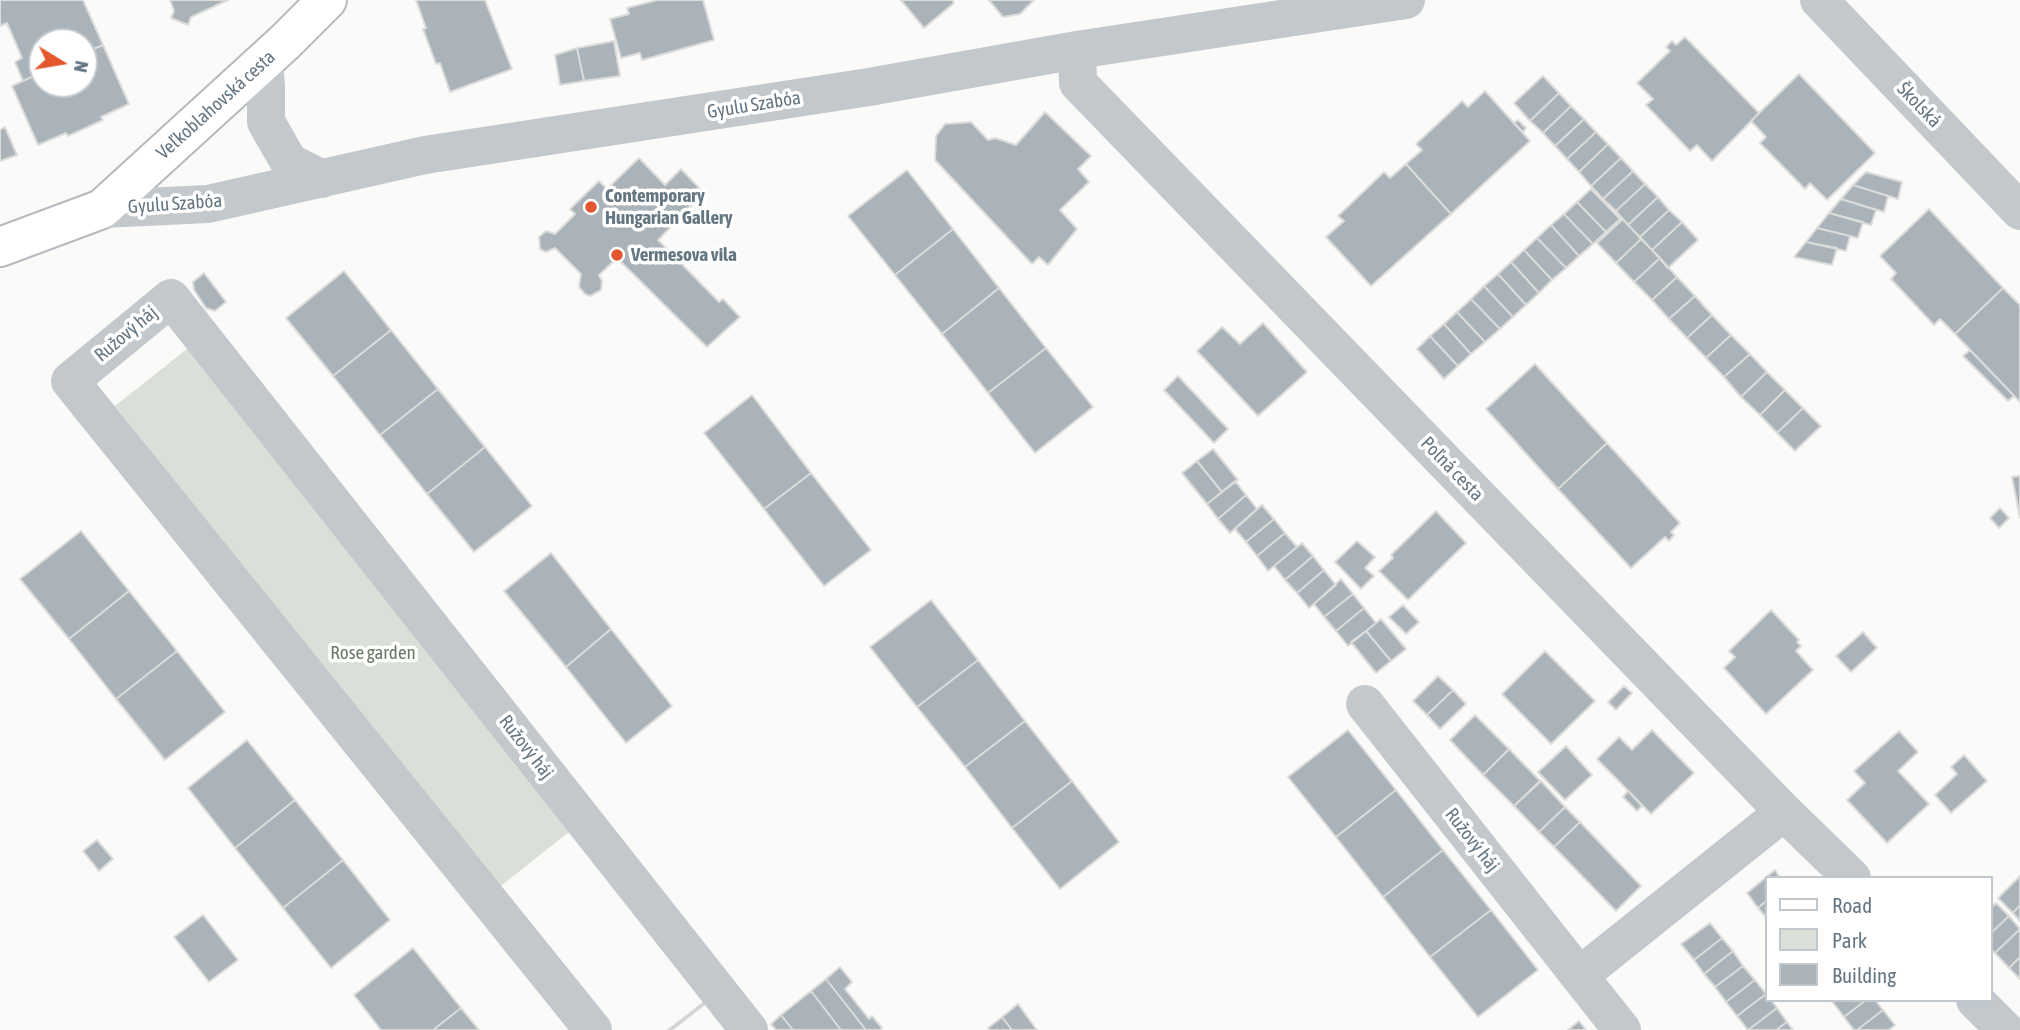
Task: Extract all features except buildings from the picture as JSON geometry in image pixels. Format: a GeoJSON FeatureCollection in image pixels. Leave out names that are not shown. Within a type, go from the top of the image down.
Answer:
{"type":"FeatureCollection","features":[{"type":"Feature","properties":{"kind":"main road","name":"Veľkoblahovská cesta"},"geometry":{"type":"LineString","coordinates":[[102,209],[264,62],[327,0]]}},
{"type":"Feature","properties":{"kind":"main road"},"geometry":{"type":"LineString","coordinates":[[0,247],[102,209]]}},
{"type":"Feature","properties":{"kind":"street","name":"Gyulu Szabóa"},"geometry":{"type":"LineString","coordinates":[[102,209],[208,204],[425,155],[869,87],[1077,50],[1406,0]]}},
{"type":"Feature","properties":{"kind":"street","name":"Školská"},"geometry":{"type":"LineString","coordinates":[[1819,0],[2020,211]]}},
{"type":"Feature","properties":{"kind":"street","name":"Poľná cesta"},"geometry":{"type":"LineString","coordinates":[[1077,50],[1078,83],[1784,812],[1850,876]]}},
{"type":"Feature","properties":{"kind":"street"},"geometry":{"type":"LineString","coordinates":[[264,62],[266,122],[289,162],[322,179]]}},
{"type":"Feature","properties":{"kind":"street","name":"Ružový háj"},"geometry":{"type":"LineString","coordinates":[[593,1030],[70,381],[170,298],[749,1030]]}},
{"type":"Feature","properties":{"kind":"street","name":"Ružový háj"},"geometry":{"type":"LineString","coordinates":[[1365,704],[1622,1030]]}},
{"type":"Feature","properties":{"kind":"street"},"geometry":{"type":"LineString","coordinates":[[1579,976],[1784,812]]}},
{"type":"Feature","properties":{"kind":"street"},"geometry":{"type":"LineString","coordinates":[[1977,1002],[2005,1030]]}},
{"type":"Feature","properties":{"kind":"green space","name":"Rose garden"},"geometry":{"type":"Polygon","coordinates":[[[192,345],[574,828],[497,889],[115,406],[192,345]]]}},
{"type":"Feature","properties":{"kind":"place","name":"Contemporary Hungarian Gallery"},"geometry":{"type":"Point","coordinates":[591,207]}},
{"type":"Feature","properties":{"kind":"place","name":"Vermesova vila"},"geometry":{"type":"Point","coordinates":[617,255]}}]}
